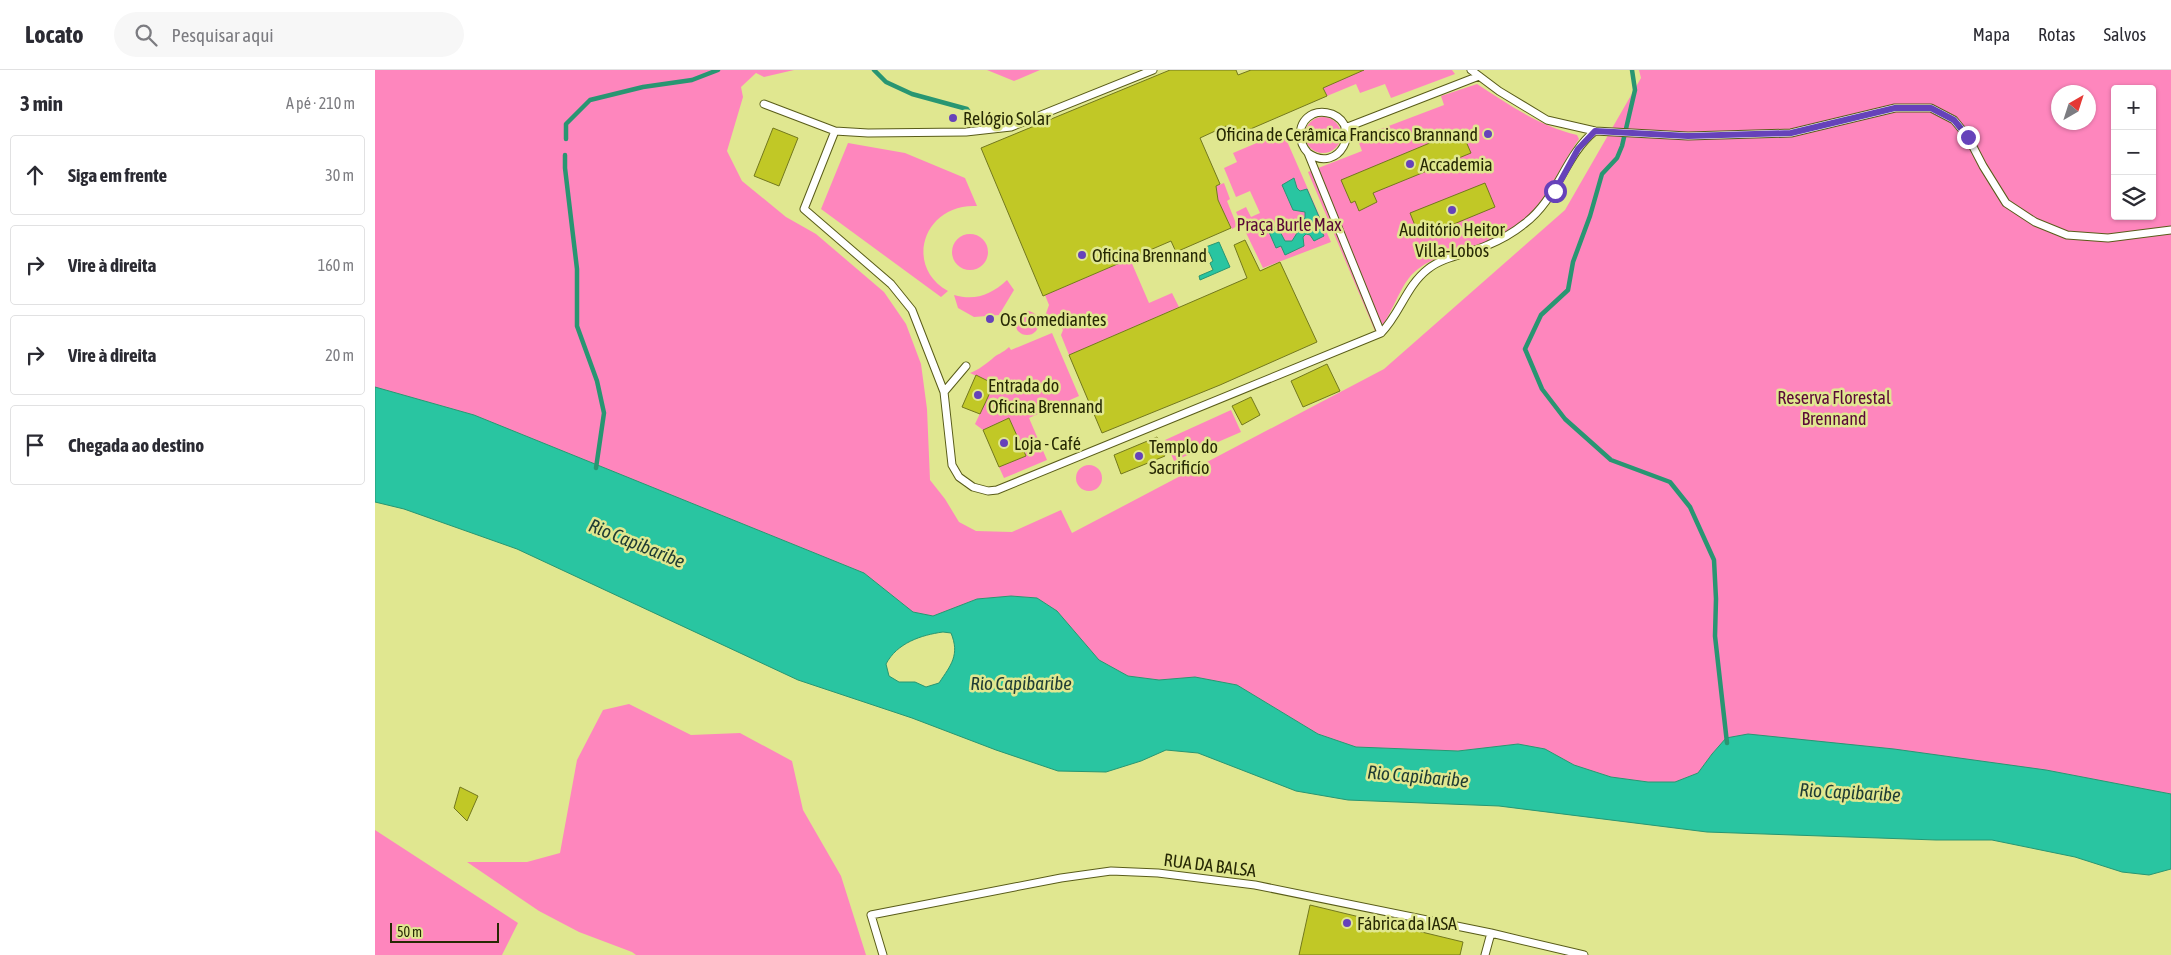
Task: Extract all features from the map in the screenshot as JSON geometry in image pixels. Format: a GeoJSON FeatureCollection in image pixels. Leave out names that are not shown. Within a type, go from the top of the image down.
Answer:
{"type":"FeatureCollection","features":[{"type":"Feature","properties":{"kind":"lane"},"geometry":{"type":"LineString","coordinates":[[764,104],[835,131],[966,132],[1011,127],[1153,70]]}},
{"type":"Feature","properties":{"kind":"lane"},"geometry":{"type":"LineString","coordinates":[[1471,70],[1547,120],[1595,131],[1618,133],[1688,136],[1791,133],[1895,108],[1931,108],[1954,120],[1968,137],[1983,166],[2006,202],[2035,222],[2067,235],[2108,238],[2171,230]]}},
{"type":"Feature","properties":{"kind":"lane"},"geometry":{"type":"LineString","coordinates":[[1345,128],[1479,76]]}},
{"type":"Feature","properties":{"kind":"lane"},"geometry":{"type":"LineString","coordinates":[[1308,153],[1313,157],[1327,159],[1339,153],[1346,141],[1345,128],[1336,116],[1321,112],[1307,118],[1302,124],[1300,140],[1308,153],[1381,333]]}},
{"type":"Feature","properties":{"kind":"lane"},"geometry":{"type":"LineString","coordinates":[[835,131],[804,210],[891,284],[912,310],[944,392],[951,465],[959,477],[973,487],[988,491],[997,490],[1381,333],[1391,322],[1416,280],[1429,268],[1488,246],[1524,224],[1555,191],[1578,149],[1595,131]]}},
{"type":"Feature","properties":{"kind":"lane"},"geometry":{"type":"LineString","coordinates":[[944,392],[966,366]]}},
{"type":"Feature","properties":{"kind":"lane","name":"RUA DA BALSA"},"geometry":{"type":"LineString","coordinates":[[883,955],[871,915],[1061,878],[1111,871],[1167,874],[1255,885],[1491,933],[1584,955]]}},
{"type":"Feature","properties":{"kind":"lane"},"geometry":{"type":"LineString","coordinates":[[1485,955],[1491,933]]}},
{"type":"Feature","properties":{"kind":"green space","name":"Reserva Florestal Brennand"},"geometry":{"type":"Polygon","coordinates":[[[375,70],[794,70],[764,77],[756,73],[741,87],[743,97],[727,151],[742,181],[786,217],[816,234],[884,292],[906,324],[921,364],[927,409],[930,480],[945,499],[959,522],[976,531],[1012,532],[1061,510],[1072,533],[1384,369],[1565,210],[1641,78],[1639,70],[2171,70],[2171,794],[2046,770],[1726,738],[1698,773],[1675,782],[1648,782],[1611,777],[1574,765],[1545,749],[1518,744],[1458,751],[1356,747],[1318,734],[1237,685],[1195,677],[1159,680],[1128,676],[1099,660],[1057,611],[1037,598],[1011,596],[977,599],[933,616],[913,612],[864,573],[474,415],[375,387],[375,70]]]}},
{"type":"Feature","properties":{"kind":"green space"},"geometry":{"type":"Polygon","coordinates":[[[987,70],[1040,70],[1014,81],[987,70]]]}},
{"type":"Feature","properties":{"kind":"green space"},"geometry":{"type":"Polygon","coordinates":[[[1353,70],[1452,70],[1455,74],[1391,98],[1385,84],[1360,93],[1356,84],[1327,96],[1323,88],[1353,70]]]}},
{"type":"Feature","properties":{"kind":"green space"},"geometry":{"type":"Polygon","coordinates":[[[1477,84],[1525,114],[1550,126],[1577,135],[1579,139],[1549,189],[1528,216],[1490,240],[1434,260],[1418,269],[1405,283],[1386,319],[1375,331],[1308,172],[1362,151],[1357,138],[1444,105],[1441,96],[1477,84]]]}},
{"type":"Feature","properties":{"kind":"green space"},"geometry":{"type":"Polygon","coordinates":[[[1323,117],[1335,123],[1341,135],[1335,147],[1323,153],[1311,147],[1305,135],[1311,123],[1323,117]]]}},
{"type":"Feature","properties":{"kind":"green space","name":"Praça Burle Max"},"geometry":{"type":"Polygon","coordinates":[[[1283,132],[1331,242],[1263,268],[1236,212],[1246,207],[1251,217],[1260,213],[1250,191],[1236,197],[1224,168],[1237,162],[1233,153],[1283,132]]]}},
{"type":"Feature","properties":{"kind":"green space"},"geometry":{"type":"Polygon","coordinates":[[[848,143],[905,153],[965,178],[977,206],[959,208],[944,214],[933,225],[926,238],[923,252],[926,267],[934,280],[948,291],[941,297],[821,209],[848,143]]]}},
{"type":"Feature","properties":{"kind":"green space"},"geometry":{"type":"Polygon","coordinates":[[[1224,183],[1230,199],[1227,201],[1237,226],[1232,229],[1218,200],[1216,186],[1224,183]]]}},
{"type":"Feature","properties":{"kind":"green space"},"geometry":{"type":"Polygon","coordinates":[[[970,234],[982,240],[988,252],[982,264],[970,270],[958,264],[952,252],[958,240],[970,234]]]}},
{"type":"Feature","properties":{"kind":"green space"},"geometry":{"type":"Polygon","coordinates":[[[1130,259],[1149,303],[1172,293],[1179,307],[1069,355],[1061,335],[1063,330],[1060,324],[1044,319],[1049,305],[1045,295],[1130,259]]]}},
{"type":"Feature","properties":{"kind":"green space"},"geometry":{"type":"Polygon","coordinates":[[[1007,280],[1014,290],[999,315],[974,317],[958,308],[954,295],[976,297],[995,290],[1007,280]]]}},
{"type":"Feature","properties":{"kind":"green space"},"geometry":{"type":"Polygon","coordinates":[[[1027,311],[1036,314],[1039,323],[1036,332],[1027,335],[1018,332],[1015,323],[1018,314],[1027,311]]]}},
{"type":"Feature","properties":{"kind":"green space"},"geometry":{"type":"Polygon","coordinates":[[[1052,333],[1079,396],[1029,418],[1047,460],[1004,478],[999,467],[1026,455],[1009,418],[983,430],[975,424],[994,384],[970,373],[982,367],[1009,347],[1011,350],[1052,333]]]}},
{"type":"Feature","properties":{"kind":"green space"},"geometry":{"type":"Polygon","coordinates":[[[1231,410],[1241,432],[1174,461],[1165,440],[1231,410]]]}},
{"type":"Feature","properties":{"kind":"green space"},"geometry":{"type":"Polygon","coordinates":[[[1089,465],[1098,469],[1102,478],[1098,487],[1089,491],[1080,487],[1076,478],[1080,469],[1089,465]]]}},
{"type":"Feature","properties":{"kind":"green space"},"geometry":{"type":"Polygon","coordinates":[[[629,704],[691,735],[740,733],[792,761],[803,810],[841,876],[866,955],[636,955],[579,932],[539,911],[467,862],[527,862],[560,853],[577,760],[603,710],[629,704]]]}},
{"type":"Feature","properties":{"kind":"green space"},"geometry":{"type":"Polygon","coordinates":[[[375,830],[518,923],[502,955],[375,955],[375,830]]]}},
{"type":"Feature","properties":{"kind":"water"},"geometry":{"type":"Polygon","coordinates":[[[1294,178],[1300,191],[1307,189],[1320,219],[1319,226],[1324,236],[1314,241],[1310,235],[1306,234],[1303,237],[1304,246],[1285,255],[1281,246],[1276,248],[1269,229],[1277,226],[1285,241],[1292,241],[1297,233],[1294,225],[1305,218],[1305,212],[1293,210],[1282,185],[1294,178]]]}},
{"type":"Feature","properties":{"kind":"water"},"geometry":{"type":"Polygon","coordinates":[[[1219,242],[1230,267],[1200,280],[1199,276],[1213,270],[1210,263],[1213,261],[1209,252],[1206,253],[1203,248],[1219,242]]]}},
{"type":"Feature","properties":{"kind":"water","name":"Rio Capibaribe"},"geometry":{"type":"Polygon","coordinates":[[[375,387],[474,415],[864,573],[913,612],[933,616],[977,599],[1011,596],[1037,598],[1057,611],[1099,660],[1128,676],[1159,680],[1195,677],[1237,685],[1318,734],[1356,747],[1458,751],[1518,744],[1545,749],[1574,765],[1611,777],[1648,782],[1675,782],[1698,773],[1726,738],[1748,734],[1894,749],[2046,770],[2171,794],[2171,869],[2149,875],[2122,872],[2075,857],[1992,840],[1936,840],[1707,832],[1499,806],[1348,800],[1296,791],[1198,753],[1166,750],[1141,761],[1106,772],[1058,771],[912,718],[798,680],[517,549],[404,509],[375,502],[375,387]],[[943,632],[926,635],[903,645],[886,664],[889,676],[899,682],[915,682],[926,687],[939,683],[953,660],[955,648],[951,633],[943,632]]]}},
{"type":"Feature","properties":{"kind":"building","name":"Oficina Brennand"},"geometry":{"type":"Polygon","coordinates":[[[1170,70],[1236,70],[1238,75],[1251,70],[1364,70],[1323,88],[1327,96],[1232,137],[1226,126],[1200,138],[1220,184],[1216,186],[1218,200],[1231,228],[1176,252],[1171,241],[1043,296],[981,148],[1170,70]]]}},
{"type":"Feature","properties":{"kind":"building"},"geometry":{"type":"Polygon","coordinates":[[[773,128],[798,138],[779,186],[754,176],[773,128]]]}},
{"type":"Feature","properties":{"kind":"building","name":"Accademia"},"geometry":{"type":"Polygon","coordinates":[[[1461,130],[1471,153],[1373,193],[1377,202],[1359,211],[1355,201],[1351,203],[1341,180],[1461,130]]]}},
{"type":"Feature","properties":{"kind":"building","name":"Auditório Heitor Villa-Lobos"},"geometry":{"type":"Polygon","coordinates":[[[1485,183],[1495,207],[1420,238],[1410,213],[1485,183]]]}},
{"type":"Feature","properties":{"kind":"building"},"geometry":{"type":"Polygon","coordinates":[[[1245,240],[1260,271],[1280,262],[1317,342],[1220,385],[1102,433],[1069,355],[1247,278],[1234,245],[1245,240]]]}},
{"type":"Feature","properties":{"kind":"building"},"geometry":{"type":"Polygon","coordinates":[[[1327,364],[1340,391],[1303,407],[1291,381],[1327,364]]]}},
{"type":"Feature","properties":{"kind":"building","name":"Entrada do Oficina Brennand"},"geometry":{"type":"Polygon","coordinates":[[[976,375],[994,384],[980,414],[962,407],[976,375]]]}},
{"type":"Feature","properties":{"kind":"building"},"geometry":{"type":"Polygon","coordinates":[[[1251,397],[1260,415],[1242,425],[1232,406],[1251,397]]]}},
{"type":"Feature","properties":{"kind":"building","name":"Loja - Café"},"geometry":{"type":"Polygon","coordinates":[[[1009,418],[1026,456],[999,467],[983,430],[1009,418]]]}},
{"type":"Feature","properties":{"kind":"building","name":"Templo do Sacrificío"},"geometry":{"type":"Polygon","coordinates":[[[1157,437],[1165,456],[1121,474],[1114,455],[1157,437]]]}},
{"type":"Feature","properties":{"kind":"building"},"geometry":{"type":"Polygon","coordinates":[[[460,787],[478,796],[467,821],[454,808],[460,787]]]}},
{"type":"Feature","properties":{"kind":"building","name":"Fábrica da IASA"},"geometry":{"type":"Polygon","coordinates":[[[1310,905],[1463,942],[1460,955],[1299,955],[1310,905]]]}},
{"type":"Feature","properties":{"kind":"waterway"},"geometry":{"type":"LineString","coordinates":[[566,139],[566,124],[590,100],[643,87],[692,80],[718,70]]}},
{"type":"Feature","properties":{"kind":"waterway"},"geometry":{"type":"LineString","coordinates":[[874,70],[886,82],[912,94],[967,109],[975,120]]}},
{"type":"Feature","properties":{"kind":"waterway"},"geometry":{"type":"LineString","coordinates":[[1632,70],[1635,90],[1622,146],[1617,158],[1602,174],[1590,216],[1573,262],[1568,290],[1541,315],[1525,349],[1542,389],[1565,419],[1611,460],[1670,482],[1690,507],[1714,560],[1715,636],[1727,743]]}},
{"type":"Feature","properties":{"kind":"waterway"},"geometry":{"type":"LineString","coordinates":[[565,155],[577,269],[577,326],[597,381],[604,413],[596,468]]}},
{"type":"Feature","properties":{"kind":"place","name":"Relógio Solar"},"geometry":{"type":"Point","coordinates":[953,118]}},
{"type":"Feature","properties":{"kind":"place","name":"Oficina de Cerâmica Francisco Brannand"},"geometry":{"type":"Point","coordinates":[1488,134]}},
{"type":"Feature","properties":{"kind":"place","name":"Accademia"},"geometry":{"type":"Point","coordinates":[1410,164]}},
{"type":"Feature","properties":{"kind":"place","name":"Auditório Heitor Villa-Lobos"},"geometry":{"type":"Point","coordinates":[1452,210]}},
{"type":"Feature","properties":{"kind":"place","name":"Oficina Brennand"},"geometry":{"type":"Point","coordinates":[1082,255]}},
{"type":"Feature","properties":{"kind":"place","name":"Os Comediantes"},"geometry":{"type":"Point","coordinates":[990,319]}},
{"type":"Feature","properties":{"kind":"place","name":"Entrada do Oficina Brennand"},"geometry":{"type":"Point","coordinates":[978,395]}},
{"type":"Feature","properties":{"kind":"place","name":"Loja - Café"},"geometry":{"type":"Point","coordinates":[1004,443]}},
{"type":"Feature","properties":{"kind":"place","name":"Templo do Sacrificío"},"geometry":{"type":"Point","coordinates":[1139,456]}},
{"type":"Feature","properties":{"kind":"place","name":"Fábrica da IASA"},"geometry":{"type":"Point","coordinates":[1347,923]}},
{"type":"Feature","properties":{"kind":"route"},"geometry":{"type":"LineString","coordinates":[[1555,191],[1578,149],[1595,131],[1688,136],[1791,133],[1895,108],[1931,108],[1954,120],[1968,137]]}}]}
